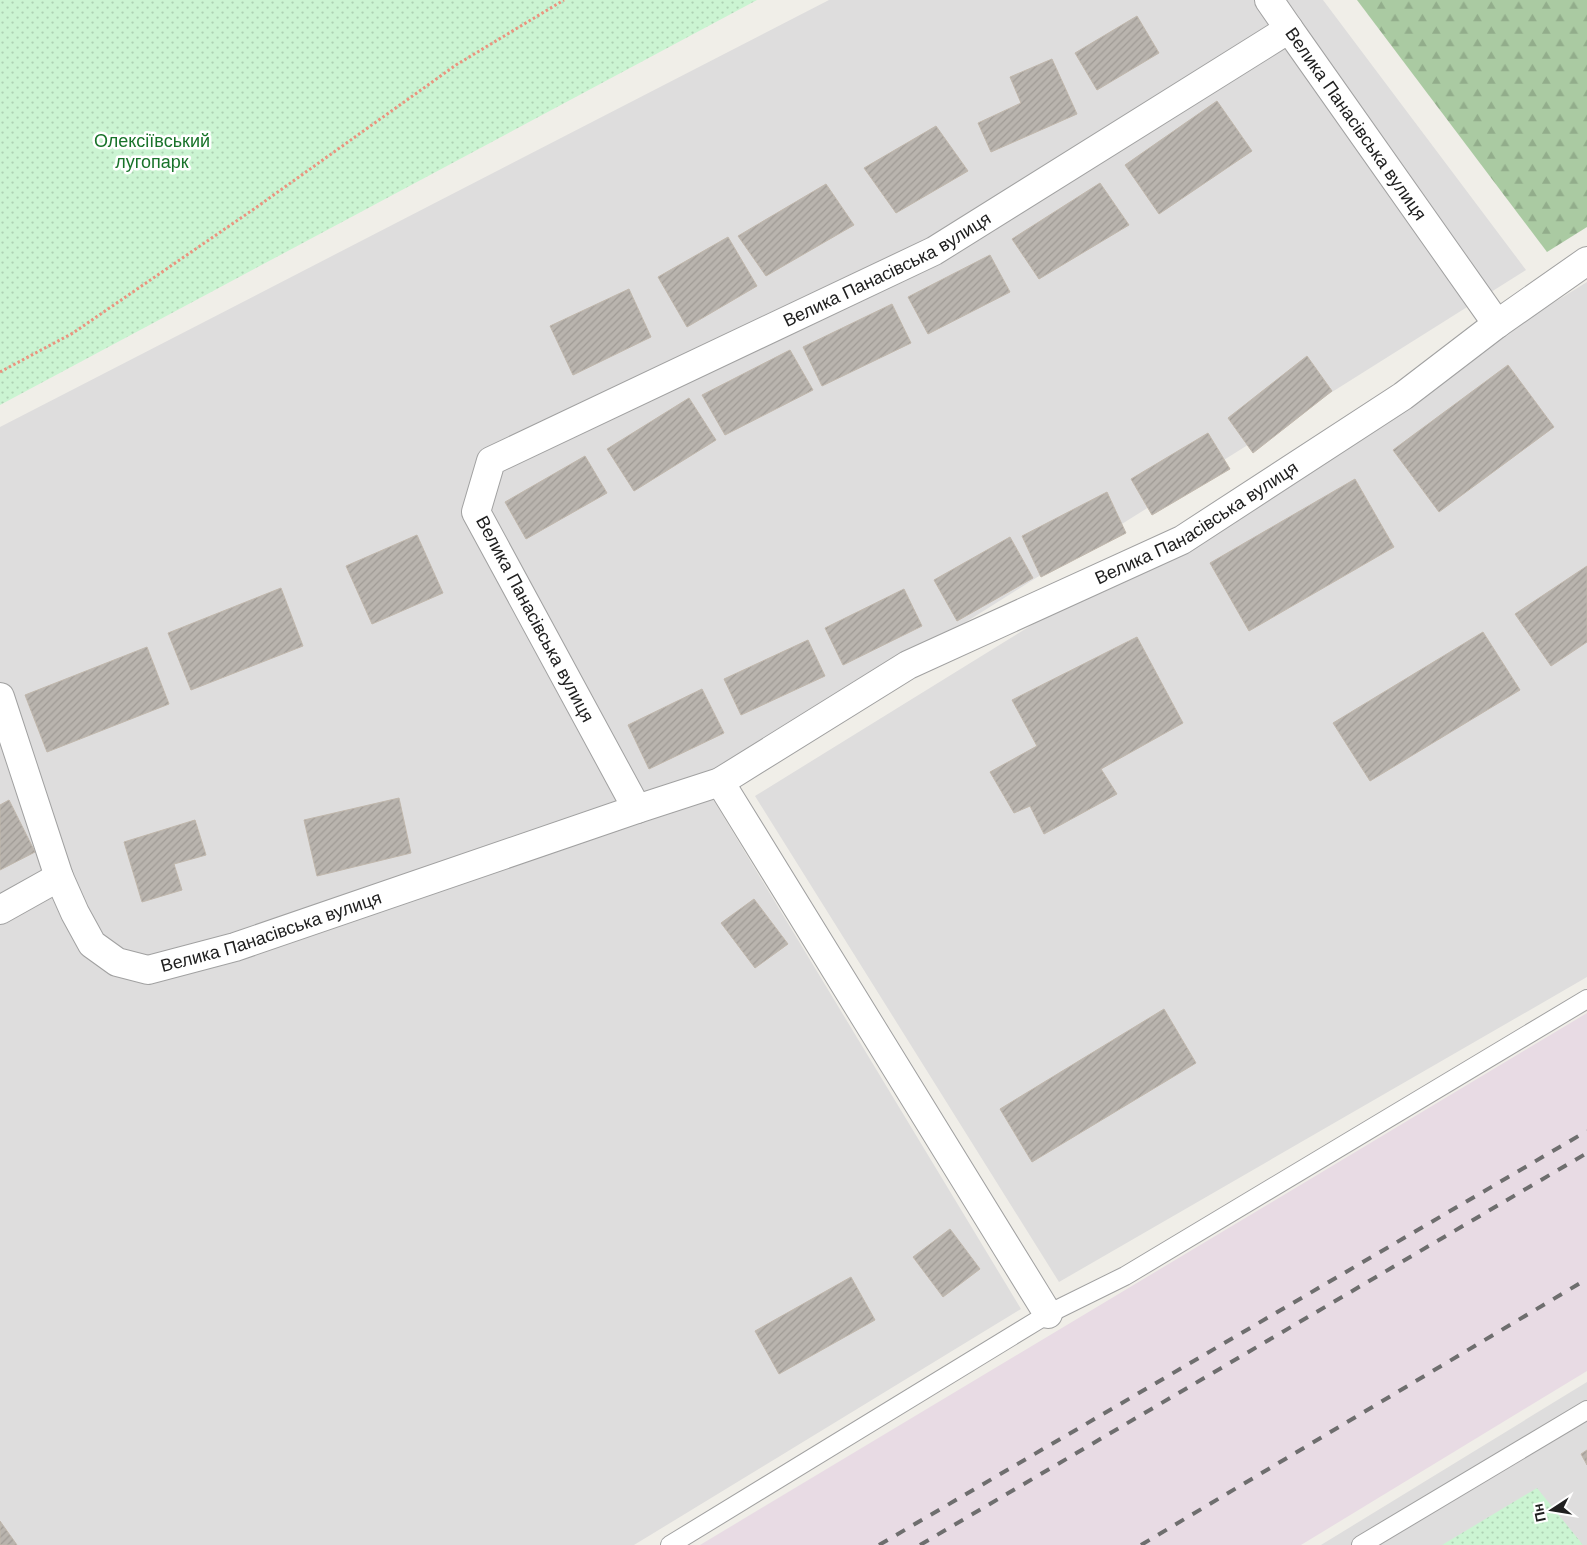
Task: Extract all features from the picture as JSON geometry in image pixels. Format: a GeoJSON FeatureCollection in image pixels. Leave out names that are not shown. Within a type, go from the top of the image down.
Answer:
{"type":"FeatureCollection","features":[{"type":"Feature","properties":{"kind":"street"},"geometry":{"type":"LineString","coordinates":[[1269,0],[1289,29]]}},
{"type":"Feature","properties":{"kind":"street","name":"Велика Панасівська вулиця"},"geometry":{"type":"LineString","coordinates":[[637,808],[476,512],[492,461],[934,251],[1289,29],[1498,324]]}},
{"type":"Feature","properties":{"kind":"street","name":"Велика Панасівська вулиця"},"geometry":{"type":"LineString","coordinates":[[0,697],[59,877],[75,913],[92,944],[117,962],[148,970],[235,947],[637,808],[720,782],[908,666],[1182,540],[1404,396],[1498,324],[1587,261]]}},
{"type":"Feature","properties":{"kind":"street"},"geometry":{"type":"LineString","coordinates":[[720,782],[1048,1314]]}},
{"type":"Feature","properties":{"kind":"street"},"geometry":{"type":"LineString","coordinates":[[0,910],[59,877]]}},
{"type":"Feature","properties":{"kind":"lane"},"geometry":{"type":"LineString","coordinates":[[670,1545],[1048,1314],[1125,1276],[1587,999]]}},
{"type":"Feature","properties":{"kind":"lane"},"geometry":{"type":"LineString","coordinates":[[1362,1545],[1587,1410]]}},
{"type":"Feature","properties":{"kind":"path"},"geometry":{"type":"LineString","coordinates":[[0,372],[73,333],[254,209],[456,65],[564,0]]}},
{"type":"Feature","properties":{"kind":"shaded area"},"geometry":{"type":"Polygon","coordinates":[[[829,0],[1323,0],[1526,270],[705,786],[1021,1309],[634,1545],[0,1545],[0,427],[829,0]]]}},
{"type":"Feature","properties":{"kind":"shaded area"},"geometry":{"type":"Polygon","coordinates":[[[1587,282],[1587,977],[1059,1282],[755,796],[1587,282]]]}},
{"type":"Feature","properties":{"kind":"shaded area"},"geometry":{"type":"Polygon","coordinates":[[[1587,1013],[1587,1371],[1301,1545],[700,1545],[1587,1013]]]}},
{"type":"Feature","properties":{"kind":"shaded area"},"geometry":{"type":"Polygon","coordinates":[[[1587,1382],[1587,1545],[1321,1545],[1587,1382]]]}},
{"type":"Feature","properties":{"kind":"green space","name":"Олексіївський лугопарк"},"geometry":{"type":"Polygon","coordinates":[[[0,0],[757,0],[0,405],[0,0]]]}},
{"type":"Feature","properties":{"kind":"green space"},"geometry":{"type":"Polygon","coordinates":[[[1357,0],[1587,0],[1587,227],[1547,252],[1357,0]]]}},
{"type":"Feature","properties":{"kind":"green space"},"geometry":{"type":"Polygon","coordinates":[[[1537,1488],[1583,1545],[1442,1545],[1537,1488]]]}},
{"type":"Feature","properties":{"kind":"building"},"geometry":{"type":"Polygon","coordinates":[[[1137,16],[1159,53],[1097,90],[1075,53],[1137,16]]]}},
{"type":"Feature","properties":{"kind":"building"},"geometry":{"type":"Polygon","coordinates":[[[1052,59],[1077,114],[991,152],[978,123],[1021,103],[1010,77],[1052,59]]]}},
{"type":"Feature","properties":{"kind":"building"},"geometry":{"type":"Polygon","coordinates":[[[1217,101],[1252,151],[1159,214],[1125,165],[1217,101]]]}},
{"type":"Feature","properties":{"kind":"building"},"geometry":{"type":"Polygon","coordinates":[[[936,126],[968,171],[896,213],[864,168],[936,126]]]}},
{"type":"Feature","properties":{"kind":"building"},"geometry":{"type":"Polygon","coordinates":[[[1100,183],[1129,225],[1039,279],[1012,239],[1100,183]]]}},
{"type":"Feature","properties":{"kind":"building"},"geometry":{"type":"Polygon","coordinates":[[[826,184],[854,225],[766,276],[738,236],[826,184]]]}},
{"type":"Feature","properties":{"kind":"building"},"geometry":{"type":"Polygon","coordinates":[[[728,237],[757,286],[687,327],[658,277],[728,237]]]}},
{"type":"Feature","properties":{"kind":"building"},"geometry":{"type":"Polygon","coordinates":[[[990,255],[1010,292],[928,334],[908,297],[990,255]]]}},
{"type":"Feature","properties":{"kind":"building"},"geometry":{"type":"Polygon","coordinates":[[[629,289],[651,337],[573,375],[550,326],[629,289]]]}},
{"type":"Feature","properties":{"kind":"building"},"geometry":{"type":"Polygon","coordinates":[[[892,304],[911,343],[822,386],[803,347],[892,304]]]}},
{"type":"Feature","properties":{"kind":"building"},"geometry":{"type":"Polygon","coordinates":[[[790,350],[813,390],[725,435],[702,395],[790,350]]]}},
{"type":"Feature","properties":{"kind":"building"},"geometry":{"type":"Polygon","coordinates":[[[1307,356],[1332,391],[1253,453],[1228,418],[1307,356]]]}},
{"type":"Feature","properties":{"kind":"building"},"geometry":{"type":"Polygon","coordinates":[[[1508,365],[1554,427],[1439,512],[1393,450],[1508,365]]]}},
{"type":"Feature","properties":{"kind":"building"},"geometry":{"type":"Polygon","coordinates":[[[689,398],[716,440],[634,491],[607,449],[689,398]]]}},
{"type":"Feature","properties":{"kind":"building"},"geometry":{"type":"Polygon","coordinates":[[[1208,433],[1230,469],[1152,515],[1131,479],[1208,433]]]}},
{"type":"Feature","properties":{"kind":"building"},"geometry":{"type":"Polygon","coordinates":[[[585,456],[607,493],[526,539],[505,502],[585,456]]]}},
{"type":"Feature","properties":{"kind":"building"},"geometry":{"type":"Polygon","coordinates":[[[1355,479],[1394,547],[1249,631],[1210,563],[1355,479]]]}},
{"type":"Feature","properties":{"kind":"building"},"geometry":{"type":"Polygon","coordinates":[[[1107,492],[1126,533],[1041,577],[1022,536],[1107,492]]]}},
{"type":"Feature","properties":{"kind":"building"},"geometry":{"type":"Polygon","coordinates":[[[417,535],[443,593],[372,624],[346,566],[417,535]]]}},
{"type":"Feature","properties":{"kind":"building"},"geometry":{"type":"Polygon","coordinates":[[[1010,537],[1033,578],[957,621],[934,580],[1010,537]]]}},
{"type":"Feature","properties":{"kind":"building"},"geometry":{"type":"Polygon","coordinates":[[[1587,566],[1587,642],[1551,666],[1515,614],[1587,566]]]}},
{"type":"Feature","properties":{"kind":"building"},"geometry":{"type":"Polygon","coordinates":[[[281,588],[303,646],[191,690],[168,633],[281,588]]]}},
{"type":"Feature","properties":{"kind":"building"},"geometry":{"type":"Polygon","coordinates":[[[904,589],[922,626],[843,665],[825,628],[904,589]]]}},
{"type":"Feature","properties":{"kind":"building"},"geometry":{"type":"Polygon","coordinates":[[[1483,632],[1520,690],[1370,781],[1333,723],[1483,632]]]}},
{"type":"Feature","properties":{"kind":"building"},"geometry":{"type":"Polygon","coordinates":[[[1137,637],[1183,723],[1101,769],[1117,794],[1044,834],[1030,806],[1014,813],[990,772],[1037,746],[1012,700],[1137,637]]]}},
{"type":"Feature","properties":{"kind":"building"},"geometry":{"type":"Polygon","coordinates":[[[808,640],[825,676],[741,715],[724,679],[808,640]]]}},
{"type":"Feature","properties":{"kind":"building"},"geometry":{"type":"Polygon","coordinates":[[[147,647],[169,704],[47,752],[25,695],[147,647]]]}},
{"type":"Feature","properties":{"kind":"building"},"geometry":{"type":"Polygon","coordinates":[[[702,689],[724,733],[649,769],[628,725],[702,689]]]}},
{"type":"Feature","properties":{"kind":"building"},"geometry":{"type":"Polygon","coordinates":[[[399,798],[411,853],[317,876],[304,820],[399,798]]]}},
{"type":"Feature","properties":{"kind":"building"},"geometry":{"type":"Polygon","coordinates":[[[9,800],[35,852],[0,870],[0,805],[9,800]]]}},
{"type":"Feature","properties":{"kind":"building"},"geometry":{"type":"Polygon","coordinates":[[[195,820],[206,855],[174,864],[182,890],[142,902],[124,842],[195,820]]]}},
{"type":"Feature","properties":{"kind":"building"},"geometry":{"type":"Polygon","coordinates":[[[754,899],[788,944],[755,968],[721,923],[754,899]]]}},
{"type":"Feature","properties":{"kind":"building"},"geometry":{"type":"Polygon","coordinates":[[[1164,1009],[1196,1063],[1032,1162],[1000,1109],[1164,1009]]]}},
{"type":"Feature","properties":{"kind":"building"},"geometry":{"type":"Polygon","coordinates":[[[950,1229],[980,1269],[943,1297],[913,1257],[950,1229]]]}},
{"type":"Feature","properties":{"kind":"building"},"geometry":{"type":"Polygon","coordinates":[[[851,1277],[875,1320],[779,1374],[755,1331],[851,1277]]]}},
{"type":"Feature","properties":{"kind":"building"},"geometry":{"type":"Polygon","coordinates":[[[1587,1450],[1587,1465],[1581,1454],[1587,1450]]]}},
{"type":"Feature","properties":{"kind":"building"},"geometry":{"type":"Polygon","coordinates":[[[0,1521],[17,1545],[0,1545],[0,1521]]]}},
{"type":"Feature","properties":{"kind":"railway"},"geometry":{"type":"LineString","coordinates":[[879,1545],[1587,1131]]}},
{"type":"Feature","properties":{"kind":"railway"},"geometry":{"type":"LineString","coordinates":[[920,1545],[1587,1153]]}},
{"type":"Feature","properties":{"kind":"railway"},"geometry":{"type":"LineString","coordinates":[[1141,1545],[1587,1279]]}}]}
